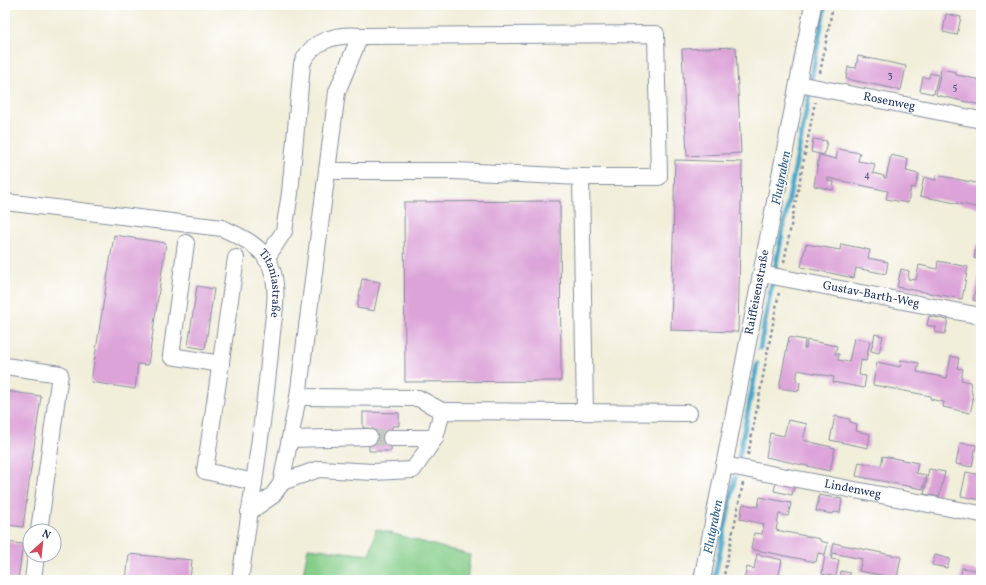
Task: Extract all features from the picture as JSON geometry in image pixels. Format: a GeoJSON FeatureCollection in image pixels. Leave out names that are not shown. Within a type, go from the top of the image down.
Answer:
{"type":"FeatureCollection","features":[{"type":"Feature","properties":{"kind":"street","name":"Raiffeisenstraße"},"geometry":{"type":"LineString","coordinates":[[702,580],[813,5]]}},
{"type":"Feature","properties":{"kind":"street"},"geometry":{"type":"LineString","coordinates":[[266,259],[284,230],[290,193],[302,64],[306,55],[322,41],[346,34],[360,36],[656,34],[659,177],[581,177],[454,171],[327,170]]}},
{"type":"Feature","properties":{"kind":"street"},"geometry":{"type":"LineString","coordinates":[[249,512],[272,496],[282,482],[298,397],[337,92],[360,36]]}},
{"type":"Feature","properties":{"kind":"street","name":"Rosenweg"},"geometry":{"type":"LineString","coordinates":[[798,84],[981,120]]}},
{"type":"Feature","properties":{"kind":"street"},"geometry":{"type":"LineString","coordinates":[[581,177],[585,412]]}},
{"type":"Feature","properties":{"kind":"street","name":"Titaniastraße"},"geometry":{"type":"LineString","coordinates":[[5,202],[222,228],[247,240],[258,248],[271,266],[276,288],[266,407],[249,512],[240,580]]}},
{"type":"Feature","properties":{"kind":"street"},"geometry":{"type":"LineString","coordinates":[[186,243],[170,356],[221,364]]}},
{"type":"Feature","properties":{"kind":"street"},"geometry":{"type":"LineString","coordinates":[[236,258],[205,471],[254,482]]}},
{"type":"Feature","properties":{"kind":"street","name":"Gustav-Barth-Weg"},"geometry":{"type":"LineString","coordinates":[[762,274],[981,316]]}},
{"type":"Feature","properties":{"kind":"street"},"geometry":{"type":"LineString","coordinates":[[5,366],[60,374],[40,523]]}},
{"type":"Feature","properties":{"kind":"street"},"geometry":{"type":"LineString","coordinates":[[298,397],[418,398],[442,411],[689,413]]}},
{"type":"Feature","properties":{"kind":"street"},"geometry":{"type":"LineString","coordinates":[[282,482],[319,469],[373,472],[413,470],[435,438],[442,411]]}},
{"type":"Feature","properties":{"kind":"street"},"geometry":{"type":"LineString","coordinates":[[290,439],[369,437]]}},
{"type":"Feature","properties":{"kind":"street"},"geometry":{"type":"LineString","coordinates":[[392,438],[435,438]]}},
{"type":"Feature","properties":{"kind":"street","name":"Lindenweg"},"geometry":{"type":"LineString","coordinates":[[724,465],[981,514]]}},
{"type":"Feature","properties":{"kind":"street"},"geometry":{"type":"LineString","coordinates":[[33,580],[35,563]]}},
{"type":"Feature","properties":{"kind":"green space"},"geometry":{"type":"Polygon","coordinates":[[[376,529],[470,555],[467,580],[302,580],[308,548],[370,555],[376,529]]]}},
{"type":"Feature","properties":{"kind":"building"},"geometry":{"type":"Polygon","coordinates":[[[328,5],[348,5],[348,6],[328,8],[328,5]]]}},
{"type":"Feature","properties":{"kind":"building"},"geometry":{"type":"Polygon","coordinates":[[[946,14],[961,17],[957,35],[943,32],[946,14]]]}},
{"type":"Feature","properties":{"kind":"building"},"geometry":{"type":"Polygon","coordinates":[[[736,47],[741,153],[687,156],[682,49],[736,47]]]}},
{"type":"Feature","properties":{"kind":"building"},"geometry":{"type":"Polygon","coordinates":[[[858,56],[906,66],[901,90],[846,79],[848,67],[856,68],[858,56]]]}},
{"type":"Feature","properties":{"kind":"building"},"geometry":{"type":"Polygon","coordinates":[[[941,69],[956,72],[956,75],[981,80],[981,105],[936,95],[941,69]]]}},
{"type":"Feature","properties":{"kind":"building"},"geometry":{"type":"Polygon","coordinates":[[[930,73],[938,75],[934,94],[920,91],[923,77],[929,78],[930,73]]]}},
{"type":"Feature","properties":{"kind":"building"},"geometry":{"type":"Polygon","coordinates":[[[813,139],[827,141],[824,155],[811,152],[813,139]]]}},
{"type":"Feature","properties":{"kind":"building"},"geometry":{"type":"Polygon","coordinates":[[[838,149],[860,153],[858,161],[875,164],[873,173],[884,176],[884,178],[886,178],[891,155],[908,159],[906,171],[919,174],[915,188],[911,187],[908,203],[886,199],[888,191],[828,178],[828,181],[834,182],[833,190],[814,186],[819,155],[836,159],[838,149]]]}},
{"type":"Feature","properties":{"kind":"building"},"geometry":{"type":"Polygon","coordinates":[[[675,160],[742,162],[738,332],[671,330],[675,160]]]}},
{"type":"Feature","properties":{"kind":"building"},"geometry":{"type":"Polygon","coordinates":[[[936,175],[981,184],[981,208],[920,196],[924,177],[936,180],[936,175]]]}},
{"type":"Feature","properties":{"kind":"building"},"geometry":{"type":"Polygon","coordinates":[[[560,201],[561,381],[405,382],[404,202],[560,201]]]}},
{"type":"Feature","properties":{"kind":"building"},"geometry":{"type":"Polygon","coordinates":[[[114,235],[166,243],[148,365],[138,364],[135,389],[91,382],[114,235]]]}},
{"type":"Feature","properties":{"kind":"building"},"geometry":{"type":"Polygon","coordinates":[[[806,244],[840,250],[841,244],[870,250],[868,258],[888,262],[886,274],[856,268],[854,278],[801,267],[806,244]]]}},
{"type":"Feature","properties":{"kind":"building"},"geometry":{"type":"Polygon","coordinates":[[[976,245],[981,246],[981,260],[974,258],[976,245]]]}},
{"type":"Feature","properties":{"kind":"building"},"geometry":{"type":"Polygon","coordinates":[[[938,261],[968,267],[962,299],[897,287],[901,269],[909,271],[908,279],[916,280],[919,265],[937,269],[938,261]]]}},
{"type":"Feature","properties":{"kind":"building"},"geometry":{"type":"Polygon","coordinates":[[[981,267],[981,302],[973,300],[981,267]]]}},
{"type":"Feature","properties":{"kind":"building"},"geometry":{"type":"Polygon","coordinates":[[[362,279],[380,282],[374,311],[357,308],[362,279]]]}},
{"type":"Feature","properties":{"kind":"building"},"geometry":{"type":"Polygon","coordinates":[[[197,286],[214,289],[205,349],[188,346],[197,286]]]}},
{"type":"Feature","properties":{"kind":"building"},"geometry":{"type":"Polygon","coordinates":[[[929,316],[948,320],[945,334],[935,332],[936,327],[927,325],[929,316]]]}},
{"type":"Feature","properties":{"kind":"building"},"geometry":{"type":"Polygon","coordinates":[[[875,334],[883,336],[879,353],[871,351],[875,334]]]}},
{"type":"Feature","properties":{"kind":"building"},"geometry":{"type":"Polygon","coordinates":[[[789,337],[805,340],[804,348],[806,348],[807,340],[837,346],[835,354],[839,354],[838,360],[849,362],[854,338],[870,341],[866,361],[861,360],[859,375],[866,376],[864,388],[833,382],[834,377],[798,370],[796,381],[800,382],[799,391],[779,388],[789,337]]]}},
{"type":"Feature","properties":{"kind":"building"},"geometry":{"type":"Polygon","coordinates":[[[951,356],[959,358],[957,368],[963,369],[961,380],[970,382],[973,401],[970,413],[943,407],[944,402],[930,399],[931,396],[873,385],[877,362],[900,367],[901,360],[919,363],[917,372],[947,378],[951,356]]]}},
{"type":"Feature","properties":{"kind":"building"},"geometry":{"type":"Polygon","coordinates":[[[5,391],[41,396],[24,523],[22,523],[22,527],[8,525],[6,537],[5,391]]]}},
{"type":"Feature","properties":{"kind":"building"},"geometry":{"type":"Polygon","coordinates":[[[363,412],[399,413],[399,426],[392,426],[391,451],[369,451],[369,428],[363,428],[363,412]]]}},
{"type":"Feature","properties":{"kind":"building"},"geometry":{"type":"Polygon","coordinates":[[[835,416],[850,419],[850,422],[857,424],[856,431],[870,434],[868,448],[830,440],[835,416]]]}},
{"type":"Feature","properties":{"kind":"building"},"geometry":{"type":"Polygon","coordinates":[[[788,420],[807,424],[803,440],[835,448],[830,471],[766,457],[770,433],[784,436],[788,420]]]}},
{"type":"Feature","properties":{"kind":"building"},"geometry":{"type":"Polygon","coordinates":[[[960,443],[976,445],[972,467],[956,464],[960,443]]]}},
{"type":"Feature","properties":{"kind":"building"},"geometry":{"type":"Polygon","coordinates":[[[883,456],[918,463],[916,473],[926,475],[923,489],[856,476],[859,462],[881,466],[883,456]]]}},
{"type":"Feature","properties":{"kind":"building"},"geometry":{"type":"Polygon","coordinates":[[[929,469],[945,472],[939,497],[924,494],[929,469]]]}},
{"type":"Feature","properties":{"kind":"building"},"geometry":{"type":"Polygon","coordinates":[[[966,472],[981,475],[981,500],[961,496],[966,472]]]}},
{"type":"Feature","properties":{"kind":"building"},"geometry":{"type":"Polygon","coordinates":[[[776,482],[794,486],[792,495],[774,491],[776,482]]]}},
{"type":"Feature","properties":{"kind":"building"},"geometry":{"type":"Polygon","coordinates":[[[819,495],[842,499],[840,513],[834,512],[833,514],[816,511],[819,495]]]}},
{"type":"Feature","properties":{"kind":"building"},"geometry":{"type":"Polygon","coordinates":[[[760,497],[791,503],[788,516],[779,514],[776,530],[820,539],[820,541],[828,543],[825,554],[818,553],[816,562],[751,549],[754,533],[762,534],[764,524],[740,519],[743,504],[758,507],[760,497]]]}},
{"type":"Feature","properties":{"kind":"building"},"geometry":{"type":"Polygon","coordinates":[[[5,542],[22,544],[18,580],[5,580],[5,542]]]}},
{"type":"Feature","properties":{"kind":"building"},"geometry":{"type":"Polygon","coordinates":[[[834,543],[901,557],[897,578],[905,580],[895,580],[896,578],[859,571],[862,559],[832,553],[834,543]]]}},
{"type":"Feature","properties":{"kind":"building"},"geometry":{"type":"Polygon","coordinates":[[[129,554],[192,560],[190,580],[126,580],[129,554]]]}},
{"type":"Feature","properties":{"kind":"building"},"geometry":{"type":"Polygon","coordinates":[[[757,554],[782,560],[779,574],[791,577],[790,580],[744,580],[747,567],[754,569],[757,554]]]}},
{"type":"Feature","properties":{"kind":"building"},"geometry":{"type":"Polygon","coordinates":[[[825,554],[832,555],[831,559],[839,560],[836,577],[822,574],[825,554]]]}},
{"type":"Feature","properties":{"kind":"building"},"geometry":{"type":"Polygon","coordinates":[[[935,555],[950,559],[947,568],[932,565],[935,555]]]}},
{"type":"Feature","properties":{"kind":"building"},"geometry":{"type":"Polygon","coordinates":[[[962,568],[981,571],[981,580],[960,580],[962,568]]]}},
{"type":"Feature","properties":{"kind":"building"},"geometry":{"type":"Polygon","coordinates":[[[841,571],[850,573],[849,580],[839,580],[841,571]]]}},
{"type":"Feature","properties":{"kind":"waterway","name":"Flutgraben"},"geometry":{"type":"LineString","coordinates":[[811,80],[825,5]]}},
{"type":"Feature","properties":{"kind":"waterway","name":"Flutgraben"},"geometry":{"type":"LineString","coordinates":[[775,269],[810,92]]}},
{"type":"Feature","properties":{"kind":"waterway","name":"Flutgraben"},"geometry":{"type":"LineString","coordinates":[[760,348],[772,283]]}},
{"type":"Feature","properties":{"kind":"waterway","name":"Flutgraben"},"geometry":{"type":"LineString","coordinates":[[739,457],[757,364]]}},
{"type":"Feature","properties":{"kind":"waterway","name":"Flutgraben"},"geometry":{"type":"LineString","coordinates":[[714,580],[735,478]]}},
{"type":"Feature","properties":{"kind":"tunnel"},"geometry":{"type":"LineString","coordinates":[[369,437],[391,438]]}}]}
